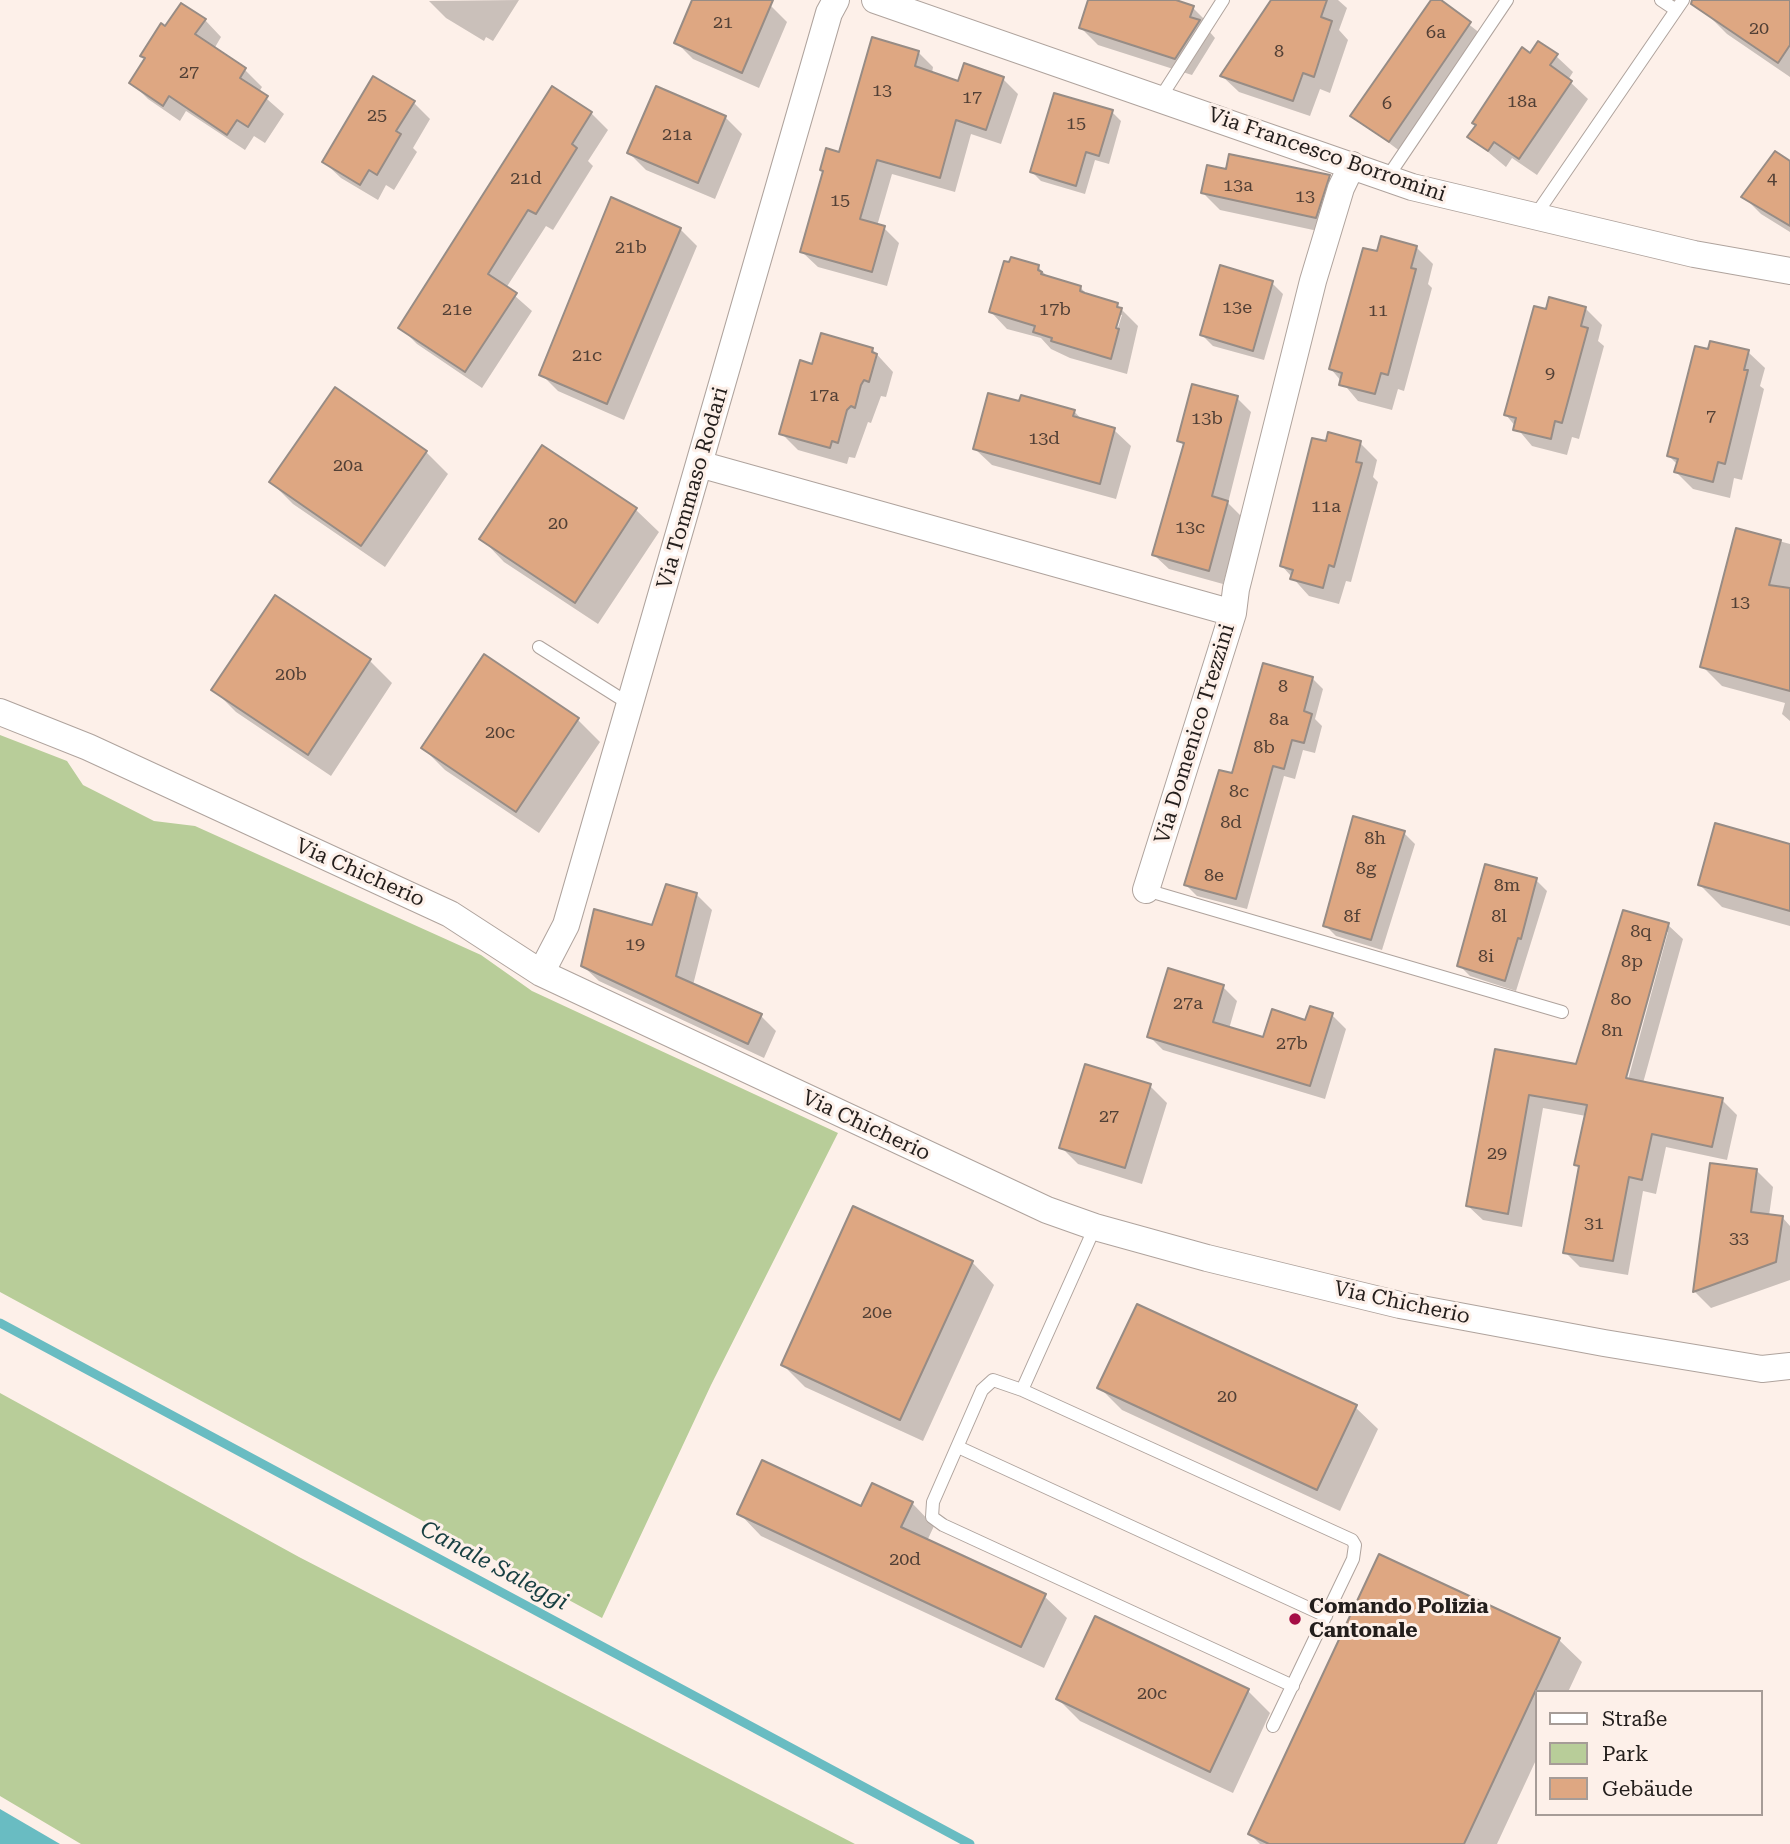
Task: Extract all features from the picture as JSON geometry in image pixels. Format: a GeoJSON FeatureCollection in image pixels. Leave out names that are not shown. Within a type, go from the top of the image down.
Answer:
{"type":"FeatureCollection","features":[{"type":"Feature","properties":{"kind":"street","name":"Via Tommaso Rodari"},"geometry":{"type":"LineString","coordinates":[[541,973],[566,925],[829,13],[836,0]]}},
{"type":"Feature","properties":{"kind":"street","name":"Via Francesco Borromini"},"geometry":{"type":"LineString","coordinates":[[875,0],[1387,178],[1534,218],[1694,254],[1790,271]]}},
{"type":"Feature","properties":{"kind":"street"},"geometry":{"type":"LineString","coordinates":[[1233,613],[1239,576],[1310,294],[1341,188],[1352,165]]}},
{"type":"Feature","properties":{"kind":"street","name":"Via Domenico Trezzini"},"geometry":{"type":"LineString","coordinates":[[699,464],[1233,613],[1146,890]]}},
{"type":"Feature","properties":{"kind":"street","name":"Via Chicherio"},"geometry":{"type":"LineString","coordinates":[[0,712],[88,747],[450,914],[541,973],[1001,1190],[1095,1227],[1400,1305],[1762,1369],[1790,1366]]}},
{"type":"Feature","properties":{"kind":"lane"},"geometry":{"type":"LineString","coordinates":[[1158,100],[1223,0]]}},
{"type":"Feature","properties":{"kind":"lane"},"geometry":{"type":"LineString","coordinates":[[1387,178],[1507,0]]}},
{"type":"Feature","properties":{"kind":"lane"},"geometry":{"type":"LineString","coordinates":[[1534,218],[1680,5],[1661,0]]}},
{"type":"Feature","properties":{"kind":"lane"},"geometry":{"type":"LineString","coordinates":[[540,647],[631,705]]}},
{"type":"Feature","properties":{"kind":"lane","name":"Via Domenico Trezzini"},"geometry":{"type":"LineString","coordinates":[[1146,890],[1562,1012]]}},
{"type":"Feature","properties":{"kind":"lane"},"geometry":{"type":"LineString","coordinates":[[1022,1390],[1095,1227]]}},
{"type":"Feature","properties":{"kind":"lane"},"geometry":{"type":"LineString","coordinates":[[1273,1726],[1293,1686],[1353,1559],[1355,1545],[1352,1540],[1022,1390],[1001,1381],[987,1382],[933,1502],[932,1517],[936,1521],[1293,1686]]}},
{"type":"Feature","properties":{"kind":"lane"},"geometry":{"type":"LineString","coordinates":[[958,1447],[1326,1616]]}},
{"type":"Feature","properties":{"kind":"green space"},"geometry":{"type":"Polygon","coordinates":[[[0,735],[67,761],[83,785],[154,821],[195,826],[481,955],[532,991],[838,1133],[711,1385],[602,1618],[0,1292],[0,735]]]}},
{"type":"Feature","properties":{"kind":"green space"},"geometry":{"type":"Polygon","coordinates":[[[0,1393],[299,1557],[855,1844],[81,1844],[0,1796],[0,1393]]]}},
{"type":"Feature","properties":{"kind":"water"},"geometry":{"type":"Polygon","coordinates":[[[0,1809],[60,1844],[0,1844],[0,1809]]]}},
{"type":"Feature","properties":{"kind":"building"},"geometry":{"type":"Polygon","coordinates":[[[692,0],[773,0],[742,73],[674,43],[692,0]]]}},
{"type":"Feature","properties":{"kind":"building"},"geometry":{"type":"Polygon","coordinates":[[[1088,0],[1176,0],[1194,6],[1190,17],[1200,20],[1175,59],[1079,28],[1088,0]]]}},
{"type":"Feature","properties":{"kind":"building"},"geometry":{"type":"Polygon","coordinates":[[[1271,0],[1327,0],[1321,17],[1332,21],[1314,77],[1303,73],[1293,101],[1220,76],[1271,0]]]}},
{"type":"Feature","properties":{"kind":"building"},"geometry":{"type":"Polygon","coordinates":[[[1431,0],[1441,0],[1471,22],[1389,142],[1350,116],[1431,0]]]}},
{"type":"Feature","properties":{"kind":"building"},"geometry":{"type":"Polygon","coordinates":[[[1692,0],[1790,0],[1790,45],[1778,63],[1691,4],[1692,0]]]}},
{"type":"Feature","properties":{"kind":"building"},"geometry":{"type":"Polygon","coordinates":[[[181,3],[206,19],[195,34],[246,68],[240,78],[268,96],[248,127],[237,120],[227,135],[169,96],[163,106],[129,83],[145,58],[140,56],[161,23],[165,26],[181,3]]]}},
{"type":"Feature","properties":{"kind":"building"},"geometry":{"type":"Polygon","coordinates":[[[872,37],[919,51],[915,66],[958,81],[964,63],[1004,77],[986,130],[956,120],[940,178],[877,160],[860,219],[885,226],[872,272],[800,252],[823,171],[820,170],[826,148],[839,152],[872,37]]]}},
{"type":"Feature","properties":{"kind":"building"},"geometry":{"type":"Polygon","coordinates":[[[1538,41],[1558,54],[1550,65],[1572,81],[1519,159],[1494,142],[1488,151],[1467,137],[1476,125],[1472,123],[1522,47],[1530,53],[1538,41]]]}},
{"type":"Feature","properties":{"kind":"building"},"geometry":{"type":"Polygon","coordinates":[[[373,76],[415,101],[396,131],[401,134],[377,175],[369,170],[360,185],[322,162],[373,76]]]}},
{"type":"Feature","properties":{"kind":"building"},"geometry":{"type":"Polygon","coordinates":[[[552,86],[592,112],[572,144],[577,148],[536,214],[528,210],[488,274],[517,293],[465,372],[398,328],[552,86]]]}},
{"type":"Feature","properties":{"kind":"building"},"geometry":{"type":"Polygon","coordinates":[[[656,86],[726,116],[698,183],[627,153],[656,86]]]}},
{"type":"Feature","properties":{"kind":"building"},"geometry":{"type":"Polygon","coordinates":[[[1054,93],[1113,110],[1099,156],[1086,152],[1076,186],[1030,172],[1054,93]]]}},
{"type":"Feature","properties":{"kind":"building"},"geometry":{"type":"Polygon","coordinates":[[[1775,151],[1790,161],[1790,226],[1741,197],[1775,151]]]}},
{"type":"Feature","properties":{"kind":"building"},"geometry":{"type":"Polygon","coordinates":[[[1229,154],[1330,175],[1316,218],[1201,193],[1207,165],[1226,169],[1229,154]]]}},
{"type":"Feature","properties":{"kind":"building"},"geometry":{"type":"Polygon","coordinates":[[[611,197],[681,228],[607,404],[539,375],[611,197]]]}},
{"type":"Feature","properties":{"kind":"building"},"geometry":{"type":"Polygon","coordinates":[[[1381,236],[1417,246],[1411,268],[1416,269],[1388,375],[1381,373],[1375,394],[1339,385],[1342,373],[1329,369],[1363,248],[1377,251],[1381,236]]]}},
{"type":"Feature","properties":{"kind":"building"},"geometry":{"type":"Polygon","coordinates":[[[1011,257],[1039,265],[1041,274],[1081,286],[1080,291],[1118,303],[1117,307],[1122,308],[1111,359],[1051,341],[1052,338],[1033,332],[1035,326],[989,312],[1004,261],[1009,262],[1011,257]]]}},
{"type":"Feature","properties":{"kind":"building"},"geometry":{"type":"Polygon","coordinates":[[[1220,265],[1273,281],[1253,351],[1200,335],[1220,265]]]}},
{"type":"Feature","properties":{"kind":"building"},"geometry":{"type":"Polygon","coordinates":[[[1549,297],[1586,307],[1581,326],[1588,328],[1562,423],[1555,421],[1551,439],[1513,430],[1516,418],[1504,415],[1534,306],[1546,309],[1549,297]]]}},
{"type":"Feature","properties":{"kind":"building"},"geometry":{"type":"Polygon","coordinates":[[[821,333],[873,348],[872,352],[877,354],[869,382],[864,380],[861,385],[855,408],[851,406],[847,410],[838,443],[832,441],[830,448],[779,434],[800,360],[812,364],[821,333]]]}},
{"type":"Feature","properties":{"kind":"building"},"geometry":{"type":"Polygon","coordinates":[[[1710,341],[1749,350],[1744,370],[1748,370],[1725,464],[1718,462],[1713,482],[1674,472],[1678,459],[1667,456],[1695,346],[1708,349],[1710,341]]]}},
{"type":"Feature","properties":{"kind":"building"},"geometry":{"type":"Polygon","coordinates":[[[1192,384],[1238,396],[1212,496],[1228,501],[1209,571],[1152,555],[1184,443],[1177,441],[1192,384]]]}},
{"type":"Feature","properties":{"kind":"building"},"geometry":{"type":"Polygon","coordinates":[[[335,387],[427,451],[361,546],[269,482],[335,387]]]}},
{"type":"Feature","properties":{"kind":"building"},"geometry":{"type":"Polygon","coordinates":[[[988,393],[1019,401],[1021,395],[1075,410],[1073,416],[1115,428],[1100,484],[973,449],[988,393]]]}},
{"type":"Feature","properties":{"kind":"building"},"geometry":{"type":"Polygon","coordinates":[[[1328,432],[1361,441],[1356,462],[1362,463],[1334,567],[1329,565],[1323,588],[1290,579],[1293,570],[1280,566],[1312,438],[1326,441],[1328,432]]]}},
{"type":"Feature","properties":{"kind":"building"},"geometry":{"type":"Polygon","coordinates":[[[542,445],[637,508],[575,603],[479,539],[542,445]]]}},
{"type":"Feature","properties":{"kind":"building"},"geometry":{"type":"Polygon","coordinates":[[[1736,528],[1781,540],[1769,585],[1790,588],[1790,691],[1700,667],[1736,528]]]}},
{"type":"Feature","properties":{"kind":"building"},"geometry":{"type":"Polygon","coordinates":[[[275,595],[371,659],[308,755],[211,690],[275,595]]]}},
{"type":"Feature","properties":{"kind":"building"},"geometry":{"type":"Polygon","coordinates":[[[484,654],[579,718],[516,812],[421,748],[484,654]]]}},
{"type":"Feature","properties":{"kind":"building"},"geometry":{"type":"Polygon","coordinates":[[[1263,663],[1313,677],[1304,711],[1312,714],[1304,743],[1292,740],[1284,769],[1273,766],[1236,899],[1184,885],[1219,770],[1232,773],[1263,663]]]}},
{"type":"Feature","properties":{"kind":"building"},"geometry":{"type":"Polygon","coordinates":[[[1353,816],[1405,831],[1371,940],[1323,926],[1353,816]]]}},
{"type":"Feature","properties":{"kind":"building"},"geometry":{"type":"Polygon","coordinates":[[[1715,823],[1790,844],[1790,911],[1698,885],[1715,823]]]}},
{"type":"Feature","properties":{"kind":"building"},"geometry":{"type":"Polygon","coordinates":[[[1485,864],[1537,878],[1521,939],[1518,938],[1505,981],[1457,966],[1485,864]]]}},
{"type":"Feature","properties":{"kind":"building"},"geometry":{"type":"Polygon","coordinates":[[[666,884],[697,893],[676,976],[762,1014],[748,1044],[581,966],[594,909],[652,925],[666,884]]]}},
{"type":"Feature","properties":{"kind":"building"},"geometry":{"type":"Polygon","coordinates":[[[1623,910],[1669,923],[1626,1078],[1723,1098],[1712,1147],[1652,1134],[1642,1180],[1629,1177],[1613,1261],[1563,1253],[1579,1166],[1574,1165],[1587,1105],[1529,1095],[1508,1214],[1466,1206],[1495,1049],[1576,1064],[1623,910]]]}},
{"type":"Feature","properties":{"kind":"building"},"geometry":{"type":"Polygon","coordinates":[[[1168,968],[1224,985],[1213,1022],[1263,1037],[1272,1009],[1305,1020],[1310,1006],[1333,1013],[1310,1086],[1147,1037],[1168,968]]]}},
{"type":"Feature","properties":{"kind":"building"},"geometry":{"type":"Polygon","coordinates":[[[1085,1064],[1151,1084],[1125,1168],[1059,1148],[1085,1064]]]}},
{"type":"Feature","properties":{"kind":"building"},"geometry":{"type":"Polygon","coordinates":[[[1710,1163],[1757,1169],[1751,1212],[1783,1216],[1776,1262],[1693,1292],[1710,1163]]]}},
{"type":"Feature","properties":{"kind":"building"},"geometry":{"type":"Polygon","coordinates":[[[853,1206],[973,1261],[900,1420],[781,1365],[853,1206]]]}},
{"type":"Feature","properties":{"kind":"building"},"geometry":{"type":"Polygon","coordinates":[[[1137,1304],[1357,1405],[1317,1490],[1097,1388],[1137,1304]]]}},
{"type":"Feature","properties":{"kind":"building"},"geometry":{"type":"Polygon","coordinates":[[[762,1460],[861,1506],[872,1483],[913,1502],[901,1527],[1046,1594],[1021,1647],[737,1514],[762,1460]]]}},
{"type":"Feature","properties":{"kind":"building"},"geometry":{"type":"Polygon","coordinates":[[[1379,1554],[1560,1638],[1464,1844],[1269,1844],[1248,1834],[1379,1554]]]}},
{"type":"Feature","properties":{"kind":"building"},"geometry":{"type":"Polygon","coordinates":[[[1095,1616],[1249,1689],[1210,1772],[1056,1699],[1095,1616]]]}},
{"type":"Feature","properties":{"kind":"waterway","name":"Canale Saleggi"},"geometry":{"type":"LineString","coordinates":[[0,1323],[970,1844]]}},
{"type":"Feature","properties":{"kind":"place","name":"Comando Polizia Cantonale"},"geometry":{"type":"Point","coordinates":[1295,1619]}}]}
